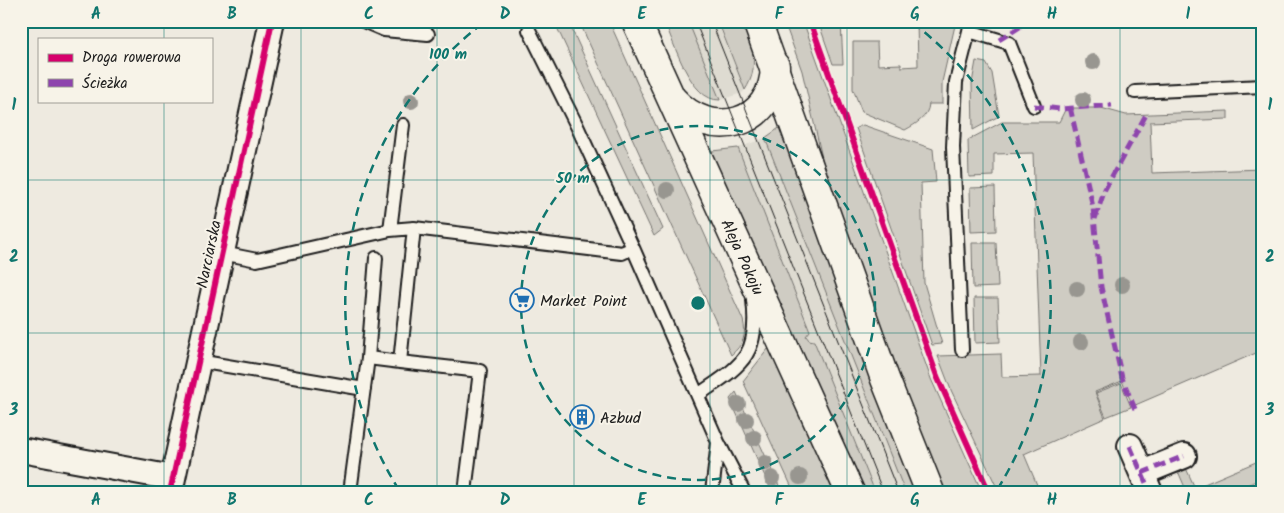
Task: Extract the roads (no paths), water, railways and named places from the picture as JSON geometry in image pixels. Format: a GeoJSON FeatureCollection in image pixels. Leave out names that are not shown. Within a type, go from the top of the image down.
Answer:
{"type":"FeatureCollection","features":[{"type":"Feature","properties":{"kind":"main road","name":"Aleja Pokoju"},"geometry":{"type":"LineString","coordinates":[[636,21],[850,492]]}},
{"type":"Feature","properties":{"kind":"main road"},"geometry":{"type":"LineString","coordinates":[[757,21],[775,66],[885,379],[930,492]]}},
{"type":"Feature","properties":{"kind":"main road"},"geometry":{"type":"LineString","coordinates":[[672,98],[687,113],[701,121],[722,124],[736,122],[754,113],[768,95],[773,86],[775,66]]}},
{"type":"Feature","properties":{"kind":"street","name":"Narciarska"},"geometry":{"type":"LineString","coordinates":[[21,450],[172,485],[272,21]]}},
{"type":"Feature","properties":{"kind":"street"},"geometry":{"type":"LineString","coordinates":[[1130,446],[1146,482],[1184,456]]}},
{"type":"Feature","properties":{"kind":"lane"},"geometry":{"type":"LineString","coordinates":[[363,21],[384,30],[428,34]]}},
{"type":"Feature","properties":{"kind":"lane"},"geometry":{"type":"LineString","coordinates":[[962,350],[953,147],[956,82],[970,26],[1009,43],[1034,106]]}},
{"type":"Feature","properties":{"kind":"lane"},"geometry":{"type":"LineString","coordinates":[[528,30],[577,126],[718,442],[744,492]]}},
{"type":"Feature","properties":{"kind":"lane"},"geometry":{"type":"LineString","coordinates":[[1135,92],[1263,86]]}},
{"type":"Feature","properties":{"kind":"lane"},"geometry":{"type":"LineString","coordinates":[[390,230],[403,125]]}},
{"type":"Feature","properties":{"kind":"lane"},"geometry":{"type":"LineString","coordinates":[[222,253],[258,260],[390,230],[414,228],[622,252],[633,248]]}},
{"type":"Feature","properties":{"kind":"lane"},"geometry":{"type":"LineString","coordinates":[[400,362],[414,228]]}},
{"type":"Feature","properties":{"kind":"lane"},"geometry":{"type":"LineString","coordinates":[[350,492],[368,358],[376,258]]}},
{"type":"Feature","properties":{"kind":"lane"},"geometry":{"type":"LineString","coordinates":[[698,395],[733,371],[745,358],[750,349],[756,324],[748,268]]}},
{"type":"Feature","properties":{"kind":"lane"},"geometry":{"type":"LineString","coordinates":[[368,358],[480,371],[466,492]]}},
{"type":"Feature","properties":{"kind":"lane"},"geometry":{"type":"LineString","coordinates":[[198,361],[364,389]]}},
{"type":"Feature","properties":{"kind":"lane"},"geometry":{"type":"LineString","coordinates":[[712,492],[718,442]]}},
{"type":"Feature","properties":{"kind":"tram line"},"geometry":{"type":"LineString","coordinates":[[695,21],[883,492]]}},
{"type":"Feature","properties":{"kind":"tram line"},"geometry":{"type":"LineString","coordinates":[[711,21],[898,492]]}},
{"type":"Feature","properties":{"kind":"place","name":"Market Point"},"geometry":{"type":"Point","coordinates":[522,300]}},
{"type":"Feature","properties":{"kind":"place","name":"Azbud"},"geometry":{"type":"Point","coordinates":[582,417]}}]}
